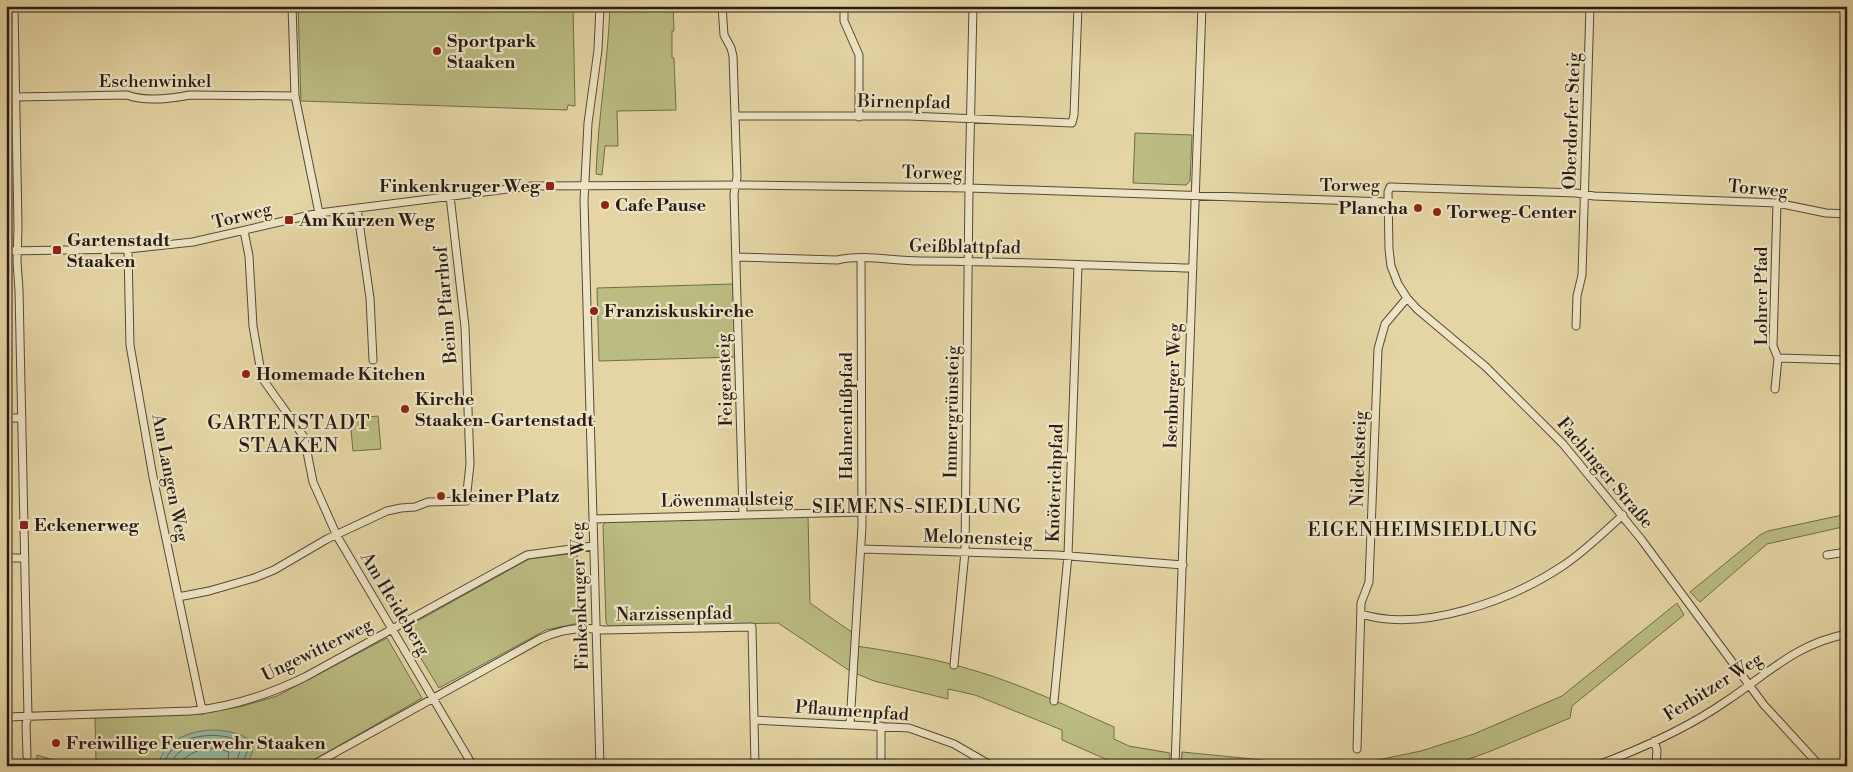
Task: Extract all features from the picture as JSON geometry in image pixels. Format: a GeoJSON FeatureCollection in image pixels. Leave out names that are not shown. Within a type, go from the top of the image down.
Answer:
{"type":"FeatureCollection","features":[{"type":"Feature","properties":{"kind":"street"},"geometry":{"type":"LineString","coordinates":[[14,6],[17,251],[28,717],[26,724],[27,756]]}},
{"type":"Feature","properties":{"kind":"street"},"geometry":{"type":"LineString","coordinates":[[292,6],[295,96],[319,214]]}},
{"type":"Feature","properties":{"kind":"street","name":"Finkenkruger Weg"},"geometry":{"type":"LineString","coordinates":[[600,6],[598,50],[587,130],[584,185],[600,766]]}},
{"type":"Feature","properties":{"kind":"street","name":"Feigensteig"},"geometry":{"type":"LineString","coordinates":[[722,6],[724,35],[733,56],[737,177],[734,194],[743,514]]}},
{"type":"Feature","properties":{"kind":"street"},"geometry":{"type":"LineString","coordinates":[[844,6],[844,20],[859,55],[859,117]]}},
{"type":"Feature","properties":{"kind":"street","name":"Immergrünsteig"},"geometry":{"type":"LineString","coordinates":[[954,665],[965,552],[970,118],[974,6]]}},
{"type":"Feature","properties":{"kind":"street","name":"Birnenpfad"},"geometry":{"type":"LineString","coordinates":[[735,116],[970,118],[1072,123],[1074,115],[1078,6]]}},
{"type":"Feature","properties":{"kind":"street","name":"Isenburger Weg"},"geometry":{"type":"LineString","coordinates":[[1175,766],[1202,6]]}},
{"type":"Feature","properties":{"kind":"street","name":"Oberdorfer Steig"},"geometry":{"type":"LineString","coordinates":[[1576,326],[1577,296],[1582,277],[1590,6]]}},
{"type":"Feature","properties":{"kind":"street","name":"Eschenwinkel"},"geometry":{"type":"LineString","coordinates":[[15,97],[127,95],[137,99],[159,99],[190,95],[295,96]]}},
{"type":"Feature","properties":{"kind":"street"},"geometry":{"type":"LineString","coordinates":[[6,114],[16,114]]}},
{"type":"Feature","properties":{"kind":"street","name":"Torweg"},"geometry":{"type":"LineString","coordinates":[[6,251],[128,249],[193,242],[319,214],[531,186],[736,185],[969,188],[1388,202],[1390,187],[1576,193],[1585,195],[1777,203],[1825,213],[1847,214]]}},
{"type":"Feature","properties":{"kind":"street","name":"Beim Pfarrhof"},"geometry":{"type":"LineString","coordinates":[[337,536],[387,511],[415,507],[428,502],[466,501],[470,464],[465,327],[450,196]]}},
{"type":"Feature","properties":{"kind":"street","name":"Fachinger Straße"},"geometry":{"type":"LineString","coordinates":[[1388,202],[1389,249],[1392,266],[1398,284],[1406,298],[1486,367],[1547,426],[1622,515],[1764,705],[1820,766]]}},
{"type":"Feature","properties":{"kind":"street","name":"Lohrer Pfad"},"geometry":{"type":"LineString","coordinates":[[1775,389],[1778,358],[1773,346],[1777,203]]}},
{"type":"Feature","properties":{"kind":"street"},"geometry":{"type":"LineString","coordinates":[[357,208],[370,298],[373,360]]}},
{"type":"Feature","properties":{"kind":"street","name":"Am Heideberg"},"geometry":{"type":"LineString","coordinates":[[244,231],[249,256],[253,326],[262,378],[304,437],[312,482],[337,536],[473,766]]}},
{"type":"Feature","properties":{"kind":"street","name":"Am Langen Weg"},"geometry":{"type":"LineString","coordinates":[[128,249],[130,345],[153,477],[202,710]]}},
{"type":"Feature","properties":{"kind":"street","name":"Geißblattpfad"},"geometry":{"type":"LineString","coordinates":[[736,257],[837,260],[849,257],[916,261],[968,260],[1193,268]]}},
{"type":"Feature","properties":{"kind":"street","name":"Hahnenfußpfad"},"geometry":{"type":"LineString","coordinates":[[850,724],[862,512],[861,258]]}},
{"type":"Feature","properties":{"kind":"street","name":"Knöterichpfad"},"geometry":{"type":"LineString","coordinates":[[1054,701],[1068,556],[1078,265]]}},
{"type":"Feature","properties":{"kind":"street","name":"Nidecksteig"},"geometry":{"type":"LineString","coordinates":[[1358,749],[1361,614],[1362,597],[1369,582],[1378,349],[1385,324],[1406,298]]}},
{"type":"Feature","properties":{"kind":"street"},"geometry":{"type":"LineString","coordinates":[[1778,358],[1847,360]]}},
{"type":"Feature","properties":{"kind":"street"},"geometry":{"type":"LineString","coordinates":[[6,418],[22,418]]}},
{"type":"Feature","properties":{"kind":"street","name":"Löwenmaulsteig"},"geometry":{"type":"LineString","coordinates":[[592,519],[862,512]]}},
{"type":"Feature","properties":{"kind":"street"},"geometry":{"type":"LineString","coordinates":[[1361,614],[1378,619],[1408,619],[1456,612],[1499,599],[1536,582],[1565,565],[1622,515]]}},
{"type":"Feature","properties":{"kind":"street"},"geometry":{"type":"LineString","coordinates":[[178,597],[218,589],[254,578],[274,570],[337,536]]}},
{"type":"Feature","properties":{"kind":"street","name":"Ungewitterweg"},"geometry":{"type":"LineString","coordinates":[[6,717],[202,710],[243,701],[280,689],[392,630],[527,555],[593,546]]}},
{"type":"Feature","properties":{"kind":"street","name":"Melonensteig"},"geometry":{"type":"LineString","coordinates":[[861,549],[1068,556],[1183,565]]}},
{"type":"Feature","properties":{"kind":"street"},"geometry":{"type":"LineString","coordinates":[[1827,555],[1847,552]]}},
{"type":"Feature","properties":{"kind":"street"},"geometry":{"type":"LineString","coordinates":[[6,558],[25,558]]}},
{"type":"Feature","properties":{"kind":"street","name":"Narzissenpfad"},"geometry":{"type":"LineString","coordinates":[[596,629],[752,627],[754,720]]}},
{"type":"Feature","properties":{"kind":"street"},"geometry":{"type":"LineString","coordinates":[[311,766],[549,635],[565,630],[596,629]]}},
{"type":"Feature","properties":{"kind":"street","name":"Ferbitzer Weg"},"geometry":{"type":"LineString","coordinates":[[1595,766],[1654,741],[1709,712],[1791,655],[1811,644],[1847,634]]}},
{"type":"Feature","properties":{"kind":"street"},"geometry":{"type":"LineString","coordinates":[[754,720],[755,766]]}},
{"type":"Feature","properties":{"kind":"street","name":"Pflaumenpfad"},"geometry":{"type":"LineString","coordinates":[[754,720],[908,728],[971,752],[992,766]]}},
{"type":"Feature","properties":{"kind":"street"},"geometry":{"type":"LineString","coordinates":[[881,726],[881,766]]}},
{"type":"Feature","properties":{"kind":"street"},"geometry":{"type":"LineString","coordinates":[[1654,741],[1657,750],[1656,766]]}},
{"type":"Feature","properties":{"kind":"green space","name":"Sportpark Staaken"},"geometry":{"type":"Polygon","coordinates":[[[298,6],[573,6],[575,106],[568,105],[567,110],[301,101],[298,6]]]}},
{"type":"Feature","properties":{"kind":"green space"},"geometry":{"type":"Polygon","coordinates":[[[610,6],[673,6],[672,58],[674,58],[676,110],[617,111],[618,146],[605,146],[602,175],[596,174],[610,6]]]}},
{"type":"Feature","properties":{"kind":"green space"},"geometry":{"type":"Polygon","coordinates":[[[1135,133],[1192,135],[1190,181],[1186,185],[1133,183],[1135,133]]]}},
{"type":"Feature","properties":{"kind":"green space"},"geometry":{"type":"Polygon","coordinates":[[[733,284],[736,357],[599,361],[597,288],[733,284]]]}},
{"type":"Feature","properties":{"kind":"green space"},"geometry":{"type":"Polygon","coordinates":[[[378,416],[381,449],[353,451],[350,419],[378,416]]]}},
{"type":"Feature","properties":{"kind":"green space"},"geometry":{"type":"Polygon","coordinates":[[[1847,514],[1847,526],[1767,544],[1700,602],[1690,592],[1760,535],[1768,531],[1847,514]]]}},
{"type":"Feature","properties":{"kind":"green space"},"geometry":{"type":"Polygon","coordinates":[[[808,516],[810,603],[853,633],[850,671],[778,623],[610,627],[606,623],[603,525],[607,521],[808,516]]]}},
{"type":"Feature","properties":{"kind":"green space"},"geometry":{"type":"Polygon","coordinates":[[[577,553],[579,623],[546,630],[439,688],[403,629],[529,559],[577,553]]]}},
{"type":"Feature","properties":{"kind":"green space"},"geometry":{"type":"Polygon","coordinates":[[[1677,603],[1684,615],[1572,706],[1570,718],[1450,766],[1318,766],[1363,763],[1421,751],[1474,734],[1562,696],[1677,603]]]}},
{"type":"Feature","properties":{"kind":"green space"},"geometry":{"type":"Polygon","coordinates":[[[387,638],[422,698],[314,760],[278,764],[277,766],[54,766],[37,761],[37,755],[64,763],[96,762],[95,718],[200,714],[243,706],[277,696],[387,638]]]}},
{"type":"Feature","properties":{"kind":"green space"},"geometry":{"type":"Polygon","coordinates":[[[856,646],[902,653],[947,663],[1011,683],[1114,727],[1114,739],[1129,746],[1170,753],[1169,766],[1123,766],[1117,764],[1062,740],[1062,730],[975,695],[948,689],[948,699],[874,681],[855,673],[856,646]]]}},
{"type":"Feature","properties":{"kind":"green space"},"geometry":{"type":"Polygon","coordinates":[[[1182,752],[1273,761],[1273,763],[1300,766],[1181,766],[1182,752]]]}},
{"type":"Feature","properties":{"kind":"water"},"geometry":{"type":"Polygon","coordinates":[[[218,730],[235,733],[248,739],[252,744],[251,757],[245,766],[159,766],[161,756],[166,748],[181,737],[200,731],[218,730]]]}},
{"type":"Feature","properties":{"kind":"tunnel"},"geometry":{"type":"LineString","coordinates":[[27,756],[27,766]]}},
{"type":"Feature","properties":{"kind":"place","name":"Sportpark Staaken"},"geometry":{"type":"Point","coordinates":[437,51]}},
{"type":"Feature","properties":{"kind":"place","name":"Finkenkruger Weg"},"geometry":{"type":"Point","coordinates":[550,186]}},
{"type":"Feature","properties":{"kind":"place","name":"Cafe Pause"},"geometry":{"type":"Point","coordinates":[605,205]}},
{"type":"Feature","properties":{"kind":"place","name":"Plancha"},"geometry":{"type":"Point","coordinates":[1418,208]}},
{"type":"Feature","properties":{"kind":"place","name":"Torweg-Center"},"geometry":{"type":"Point","coordinates":[1437,212]}},
{"type":"Feature","properties":{"kind":"place","name":"Am Kurzen Weg"},"geometry":{"type":"Point","coordinates":[289,220]}},
{"type":"Feature","properties":{"kind":"place","name":"Gartenstadt Staaken"},"geometry":{"type":"Point","coordinates":[57,250]}},
{"type":"Feature","properties":{"kind":"place","name":"Franziskuskirche"},"geometry":{"type":"Point","coordinates":[594,311]}},
{"type":"Feature","properties":{"kind":"place","name":"Homemade Kitchen"},"geometry":{"type":"Point","coordinates":[246,374]}},
{"type":"Feature","properties":{"kind":"place","name":"Kirche Staaken-Gartenstadt"},"geometry":{"type":"Point","coordinates":[405,409]}},
{"type":"Feature","properties":{"kind":"place","name":"kleiner Platz"},"geometry":{"type":"Point","coordinates":[441,496]}},
{"type":"Feature","properties":{"kind":"place","name":"Eckenerweg"},"geometry":{"type":"Point","coordinates":[24,525]}},
{"type":"Feature","properties":{"kind":"place","name":"Freiwillige Feuerwehr Staaken"},"geometry":{"type":"Point","coordinates":[56,743]}},
{"type":"Feature","properties":{"kind":"district","name":"GARTENSTADT STAAKEN"},"geometry":{"type":"Point","coordinates":[289,434]}},
{"type":"Feature","properties":{"kind":"district","name":"SIEMENS-SIEDLUNG"},"geometry":{"type":"Point","coordinates":[917,507]}},
{"type":"Feature","properties":{"kind":"district","name":"EIGENHEIMSIEDLUNG"},"geometry":{"type":"Point","coordinates":[1423,530]}}]}
